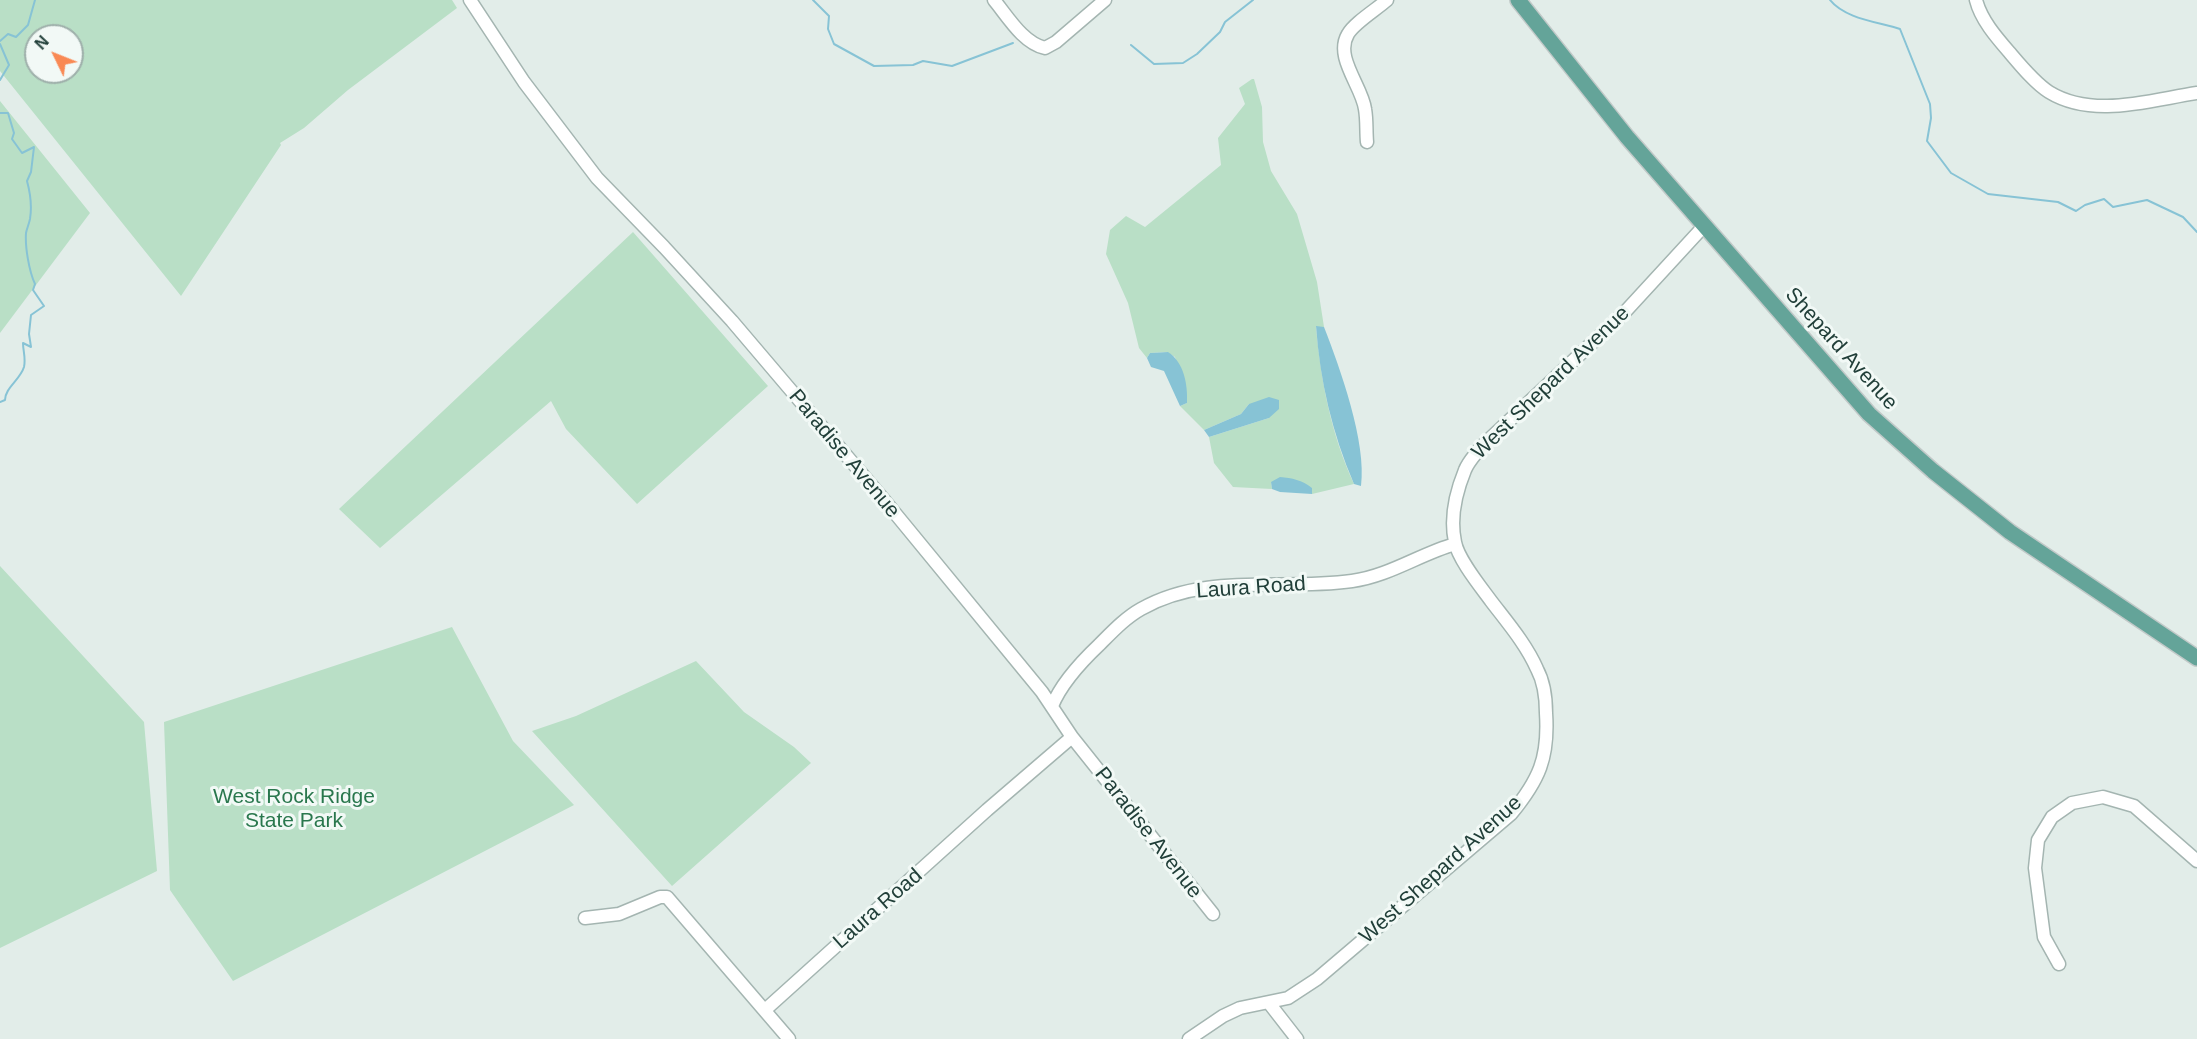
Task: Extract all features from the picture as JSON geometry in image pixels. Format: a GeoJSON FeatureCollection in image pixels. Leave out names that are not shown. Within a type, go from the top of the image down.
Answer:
{"type":"FeatureCollection","features":[{"type":"Feature","properties":{"kind":"main road","name":"Shepard Avenue"},"geometry":{"type":"LineString","coordinates":[[1518,0],[1627,137],[1869,414],[1933,471],[2010,532],[2197,658]]}},
{"type":"Feature","properties":{"kind":"street","name":"Paradise Avenue"},"geometry":{"type":"LineString","coordinates":[[470,0],[524,82],[597,178],[664,247],[768,363],[952,582],[1052,706],[1072,737],[1213,914]]}},
{"type":"Feature","properties":{"kind":"street"},"geometry":{"type":"LineString","coordinates":[[994,0],[1025,37],[1035,46],[1045,48],[1056,42],[1105,0]]}},
{"type":"Feature","properties":{"kind":"street"},"geometry":{"type":"LineString","coordinates":[[1367,142],[1365,108],[1359,86],[1346,60],[1344,45],[1349,32],[1387,0]]}},
{"type":"Feature","properties":{"kind":"street"},"geometry":{"type":"LineString","coordinates":[[1976,0],[1993,33],[2019,64],[2048,92],[2075,103],[2102,107],[2197,93]]}},
{"type":"Feature","properties":{"kind":"street","name":"West Shepard Avenue"},"geometry":{"type":"LineString","coordinates":[[1189,1039],[1223,1016],[1240,1008],[1288,998],[1317,979],[1511,814],[1533,785],[1545,756],[1546,699],[1538,670],[1524,645],[1472,574],[1455,544],[1453,518],[1457,495],[1465,469],[1480,448],[1624,313],[1704,226]]}},
{"type":"Feature","properties":{"kind":"street","name":"Laura Road"},"geometry":{"type":"LineString","coordinates":[[1052,706],[1059,690],[1116,627],[1139,610],[1159,600],[1203,587],[1221,585],[1293,585],[1366,579],[1384,574],[1455,544]]}},
{"type":"Feature","properties":{"kind":"street","name":"Laura Road"},"geometry":{"type":"LineString","coordinates":[[765,1010],[987,810],[1072,737]]}},
{"type":"Feature","properties":{"kind":"street"},"geometry":{"type":"LineString","coordinates":[[2059,964],[2044,937],[2035,868],[2038,840],[2052,817],[2072,803],[2103,797],[2134,806],[2197,861]]}},
{"type":"Feature","properties":{"kind":"street"},"geometry":{"type":"LineString","coordinates":[[585,918],[619,914],[660,897],[668,897],[789,1039]]}},
{"type":"Feature","properties":{"kind":"street"},"geometry":{"type":"LineString","coordinates":[[1269,1003],[1297,1039]]}},
{"type":"Feature","properties":{"kind":"green space"},"geometry":{"type":"Polygon","coordinates":[[[0,0],[452,0],[457,8],[348,90],[304,128],[280,143],[281,145],[181,296],[0,71],[0,0]]]}},
{"type":"Feature","properties":{"kind":"green space"},"geometry":{"type":"Polygon","coordinates":[[[1254,79],[1262,107],[1263,142],[1271,171],[1297,214],[1317,282],[1324,327],[1316,327],[1324,387],[1333,427],[1354,484],[1312,494],[1312,488],[1271,482],[1272,489],[1233,487],[1214,463],[1209,437],[1269,418],[1249,404],[1241,414],[1204,430],[1180,406],[1187,403],[1175,357],[1167,352],[1150,353],[1147,358],[1139,348],[1128,303],[1106,254],[1110,230],[1126,216],[1145,227],[1221,165],[1218,138],[1245,104],[1239,88],[1254,79]]]}},
{"type":"Feature","properties":{"kind":"green space"},"geometry":{"type":"Polygon","coordinates":[[[0,101],[90,213],[0,333],[0,101]]]}},
{"type":"Feature","properties":{"kind":"green space"},"geometry":{"type":"Polygon","coordinates":[[[633,232],[768,386],[637,504],[566,429],[551,401],[380,548],[339,509],[633,232]]]}},
{"type":"Feature","properties":{"kind":"green space","name":"West Rock Ridge State Park"},"geometry":{"type":"Polygon","coordinates":[[[0,566],[144,722],[157,871],[0,948],[0,566]]]}},
{"type":"Feature","properties":{"kind":"green space","name":"West Rock Ridge State Park"},"geometry":{"type":"Polygon","coordinates":[[[452,627],[513,741],[574,805],[233,981],[170,890],[164,722],[452,627]]]}},
{"type":"Feature","properties":{"kind":"green space"},"geometry":{"type":"Polygon","coordinates":[[[696,661],[744,712],[794,747],[811,763],[672,886],[532,731],[576,716],[696,661]]]}},
{"type":"Feature","properties":{"kind":"water"},"geometry":{"type":"Polygon","coordinates":[[[1316,326],[1324,327],[1351,406],[1360,449],[1361,486],[1354,484],[1333,426],[1324,387],[1316,326]]]}},
{"type":"Feature","properties":{"kind":"water"},"geometry":{"type":"Polygon","coordinates":[[[1168,352],[1178,362],[1186,382],[1187,403],[1180,406],[1164,371],[1151,367],[1147,358],[1150,353],[1168,352]]]}},
{"type":"Feature","properties":{"kind":"water"},"geometry":{"type":"Polygon","coordinates":[[[1269,397],[1279,400],[1279,409],[1269,418],[1209,437],[1204,430],[1241,414],[1249,404],[1269,397]]]}},
{"type":"Feature","properties":{"kind":"water"},"geometry":{"type":"Polygon","coordinates":[[[1280,477],[1304,483],[1312,488],[1312,494],[1280,492],[1272,489],[1271,482],[1280,477]]]}},
{"type":"Feature","properties":{"kind":"waterway"},"geometry":{"type":"LineString","coordinates":[[0,41],[8,34],[16,37],[28,25],[35,0]]}},
{"type":"Feature","properties":{"kind":"waterway"},"geometry":{"type":"LineString","coordinates":[[813,0],[829,16],[828,29],[834,44],[874,66],[913,65],[923,61],[952,66],[1013,43]]}},
{"type":"Feature","properties":{"kind":"waterway"},"geometry":{"type":"LineString","coordinates":[[1131,45],[1154,64],[1183,63],[1197,54],[1220,32],[1225,22],[1253,0]]}},
{"type":"Feature","properties":{"kind":"waterway"},"geometry":{"type":"LineString","coordinates":[[1830,0],[1844,12],[1853,16],[1900,29],[1930,104],[1931,118],[1927,141],[1951,173],[1988,194],[2058,202],[2076,211],[2085,205],[2104,199],[2113,207],[2147,200],[2183,217],[2197,232]]}},
{"type":"Feature","properties":{"kind":"waterway"},"geometry":{"type":"LineString","coordinates":[[0,44],[9,65],[0,80]]}},
{"type":"Feature","properties":{"kind":"waterway"},"geometry":{"type":"LineString","coordinates":[[0,113],[8,113],[14,133],[12,139],[22,153],[34,147],[31,172],[27,181],[31,210],[26,245],[35,284],[33,290],[44,306],[31,315],[29,334],[31,347],[23,343],[24,367],[7,392],[5,400],[0,402]]}}]}
